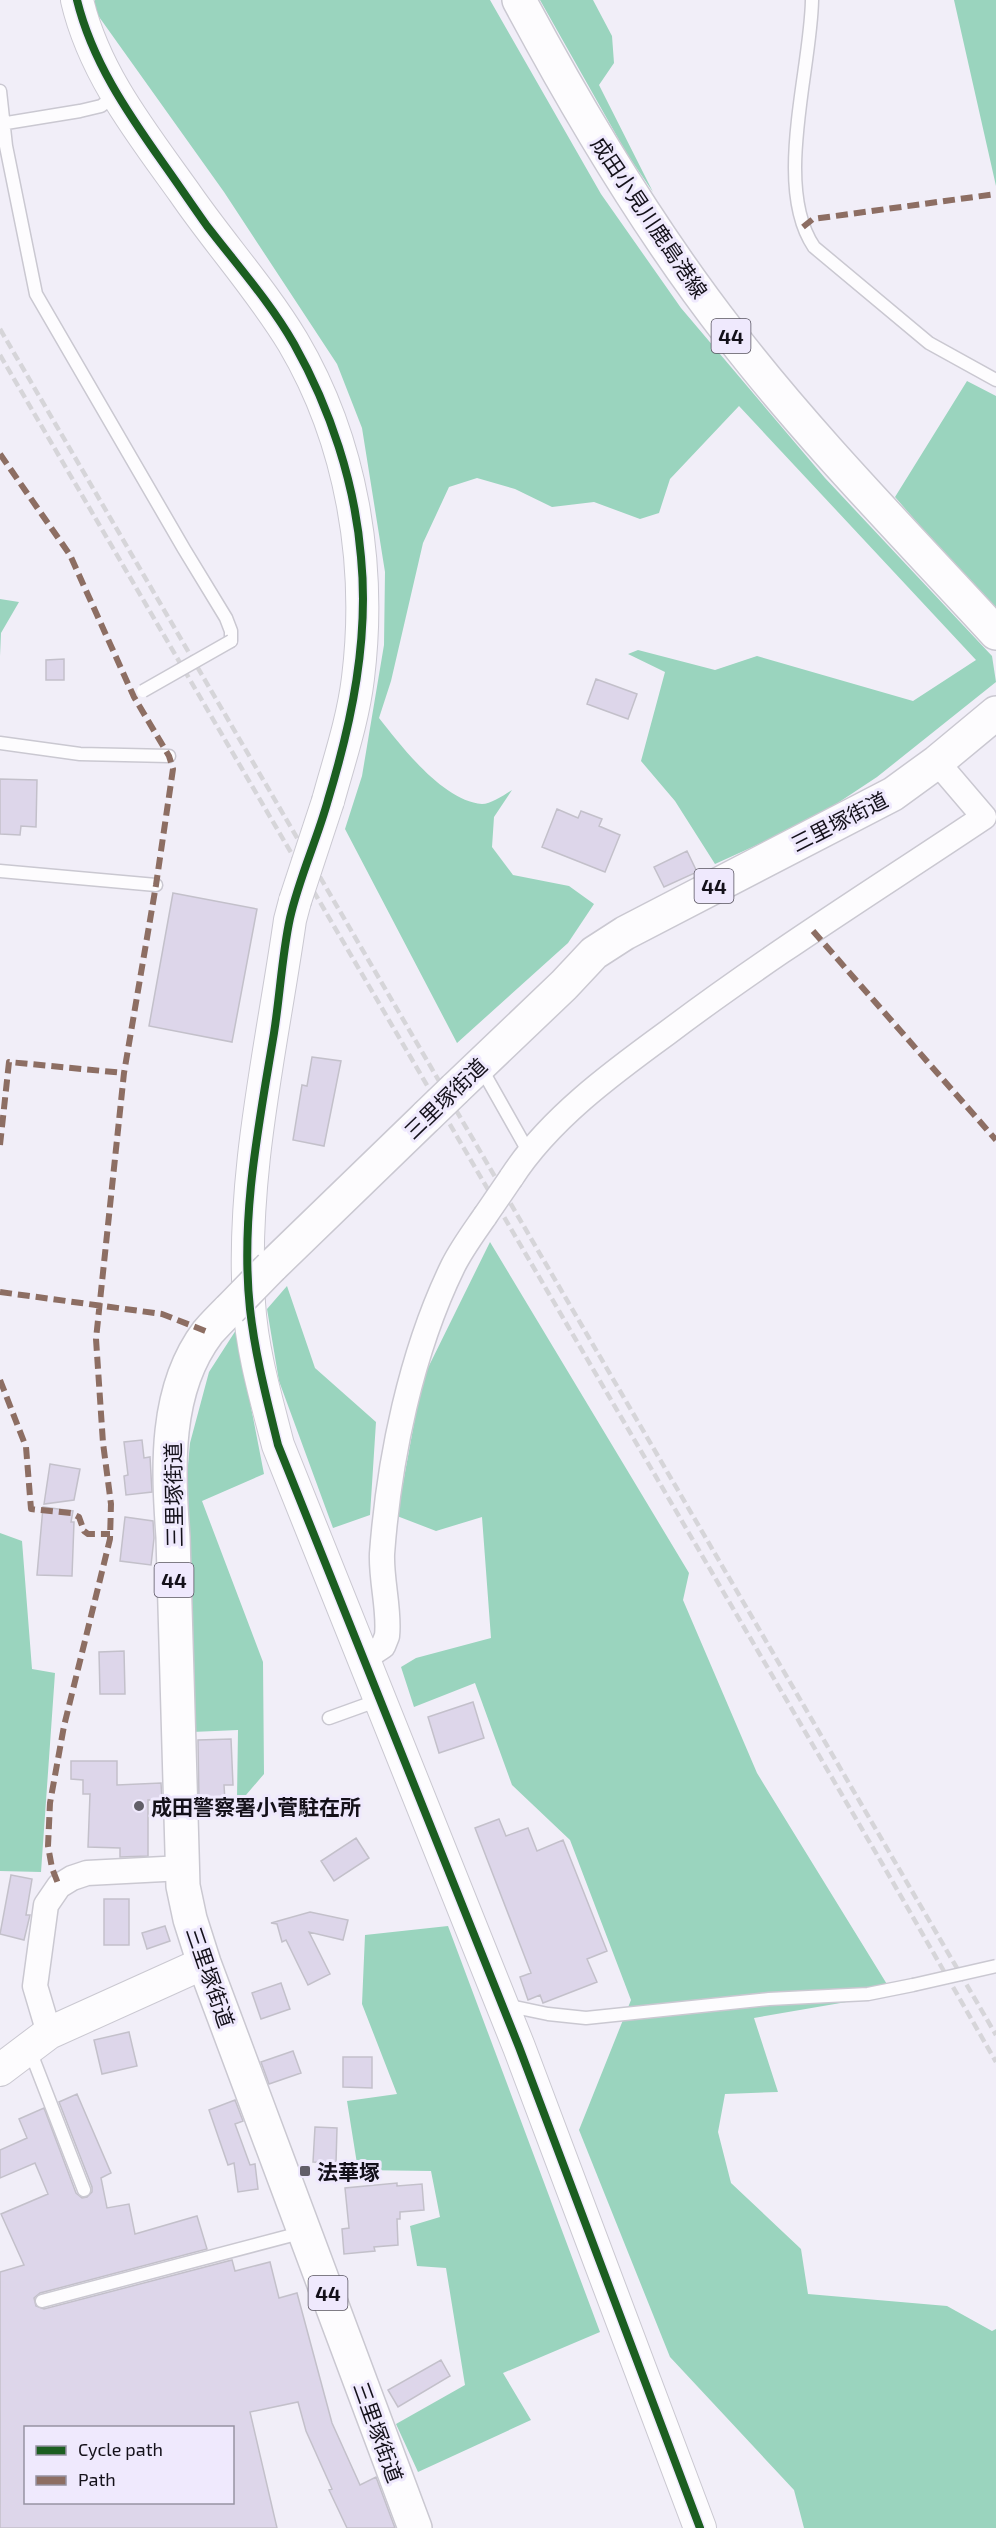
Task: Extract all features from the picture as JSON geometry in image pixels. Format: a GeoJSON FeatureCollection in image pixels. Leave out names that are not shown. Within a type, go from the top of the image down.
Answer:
{"type":"FeatureCollection","features":[{"type":"Feature","properties":{"kind":"main road","name":"成田小見川鹿島港線"},"geometry":{"type":"LineString","coordinates":[[519,0],[564,83],[610,160],[688,278],[731,335],[863,489],[996,633]]}},
{"type":"Feature","properties":{"kind":"main road","name":"三里塚街道"},"geometry":{"type":"LineString","coordinates":[[414,2528],[204,1963],[190,1919],[183,1886],[173,1537],[169,1481],[174,1416],[181,1387],[192,1359],[208,1332],[270,1267],[479,1064],[564,985],[594,953],[625,933],[893,794],[937,762],[996,713]]}},
{"type":"Feature","properties":{"kind":"street"},"geometry":{"type":"LineString","coordinates":[[77,0],[95,51],[116,95],[206,224],[261,294],[294,343],[316,389],[340,453],[350,486],[362,556],[363,614],[358,679],[328,801],[290,920],[255,1144],[248,1230],[249,1305],[256,1355],[278,1445],[501,2004],[700,2528]]}},
{"type":"Feature","properties":{"kind":"street"},"geometry":{"type":"LineString","coordinates":[[362,1660],[383,1646],[387,1636],[382,1556],[390,1481],[400,1419],[441,1293],[454,1264],[528,1151],[622,1066],[713,998],[984,817],[987,809],[957,788],[937,762]]}},
{"type":"Feature","properties":{"kind":"street"},"geometry":{"type":"LineString","coordinates":[[39,2041],[35,1986],[46,1905],[59,1886],[87,1873],[183,1868]]}},
{"type":"Feature","properties":{"kind":"street"},"geometry":{"type":"LineString","coordinates":[[0,2070],[39,2041],[204,1963]]}},
{"type":"Feature","properties":{"kind":"lane"},"geometry":{"type":"LineString","coordinates":[[812,0],[795,142],[800,215],[807,237],[814,248],[903,324],[929,343],[996,380]]}},
{"type":"Feature","properties":{"kind":"lane"},"geometry":{"type":"LineString","coordinates":[[0,91],[1,124],[36,294],[226,618],[231,631],[231,641],[139,694]]}},
{"type":"Feature","properties":{"kind":"lane"},"geometry":{"type":"LineString","coordinates":[[1,124],[100,106],[116,95]]}},
{"type":"Feature","properties":{"kind":"lane"},"geometry":{"type":"LineString","coordinates":[[0,743],[80,754],[169,756]]}},
{"type":"Feature","properties":{"kind":"lane"},"geometry":{"type":"LineString","coordinates":[[0,872],[156,885]]}},
{"type":"Feature","properties":{"kind":"lane"},"geometry":{"type":"LineString","coordinates":[[479,1064],[528,1151]]}},
{"type":"Feature","properties":{"kind":"lane"},"geometry":{"type":"LineString","coordinates":[[329,1718],[379,1700]]}},
{"type":"Feature","properties":{"kind":"lane"},"geometry":{"type":"LineString","coordinates":[[501,2004],[548,2014],[586,2018],[769,1999],[868,1994],[996,1966]]}},
{"type":"Feature","properties":{"kind":"lane"},"geometry":{"type":"LineString","coordinates":[[39,2041],[84,2190]]}},
{"type":"Feature","properties":{"kind":"lane"},"geometry":{"type":"LineString","coordinates":[[42,2301],[305,2232]]}},
{"type":"Feature","properties":{"kind":"green space"},"geometry":{"type":"Polygon","coordinates":[[[95,0],[490,0],[601,194],[681,308],[825,478],[992,656],[996,682],[877,777],[812,820],[715,864],[675,801],[641,761],[665,672],[628,654],[638,650],[715,670],[757,656],[913,701],[976,660],[739,406],[670,479],[659,513],[640,519],[594,502],[552,507],[515,489],[477,478],[449,487],[423,543],[391,681],[379,718],[424,771],[438,783],[467,801],[486,804],[512,790],[494,817],[492,847],[513,875],[569,886],[594,904],[568,943],[457,1043],[345,829],[362,776],[384,645],[385,572],[362,428],[337,364],[224,192],[92,7],[95,0]]]}},
{"type":"Feature","properties":{"kind":"green space"},"geometry":{"type":"Polygon","coordinates":[[[540,0],[593,0],[612,36],[614,63],[599,85],[653,192],[627,154],[540,0]]]}},
{"type":"Feature","properties":{"kind":"green space"},"geometry":{"type":"Polygon","coordinates":[[[954,0],[996,0],[996,186],[954,0]]]}},
{"type":"Feature","properties":{"kind":"green space"},"geometry":{"type":"Polygon","coordinates":[[[967,381],[996,396],[996,613],[895,497],[967,381]]]}},
{"type":"Feature","properties":{"kind":"green space"},"geometry":{"type":"Polygon","coordinates":[[[0,599],[19,602],[1,633],[0,656],[0,599]]]}},
{"type":"Feature","properties":{"kind":"green space"},"geometry":{"type":"Polygon","coordinates":[[[490,1242],[689,1573],[683,1600],[757,1773],[893,1994],[754,2018],[778,2092],[725,2094],[718,2132],[731,2183],[801,2249],[808,2294],[947,2306],[992,2331],[996,2329],[996,2528],[804,2528],[794,2490],[670,2357],[579,2130],[631,2000],[570,1840],[512,1785],[475,1683],[414,1707],[401,1667],[416,1658],[491,1638],[482,1517],[436,1531],[397,1516],[422,1380],[490,1242]]]}},
{"type":"Feature","properties":{"kind":"green space"},"geometry":{"type":"Polygon","coordinates":[[[287,1286],[315,1368],[376,1422],[370,1515],[333,1528],[279,1381],[267,1309],[287,1286]]]}},
{"type":"Feature","properties":{"kind":"green space"},"geometry":{"type":"Polygon","coordinates":[[[236,1330],[264,1474],[202,1501],[263,1662],[264,1774],[246,1795],[237,1799],[238,1730],[192,1732],[185,1498],[190,1443],[209,1372],[236,1330]]]}},
{"type":"Feature","properties":{"kind":"green space"},"geometry":{"type":"Polygon","coordinates":[[[0,1533],[22,1541],[32,1669],[55,1673],[41,1872],[0,1871],[0,1533]]]}},
{"type":"Feature","properties":{"kind":"green space"},"geometry":{"type":"Polygon","coordinates":[[[448,1926],[600,2332],[503,2373],[531,2420],[418,2472],[396,2424],[465,2385],[446,2268],[417,2266],[410,2226],[440,2217],[431,2171],[358,2170],[347,2101],[397,2094],[362,2004],[365,1935],[448,1926]]]}},
{"type":"Feature","properties":{"kind":"building"},"geometry":{"type":"Polygon","coordinates":[[[64,659],[64,680],[46,680],[46,660],[64,659]]]}},
{"type":"Feature","properties":{"kind":"building"},"geometry":{"type":"Polygon","coordinates":[[[596,679],[637,694],[628,719],[587,704],[596,679]]]}},
{"type":"Feature","properties":{"kind":"building"},"geometry":{"type":"Polygon","coordinates":[[[0,779],[37,780],[36,827],[21,826],[20,835],[0,834],[0,779]]]}},
{"type":"Feature","properties":{"kind":"building"},"geometry":{"type":"Polygon","coordinates":[[[557,809],[578,818],[581,811],[602,819],[599,826],[620,835],[605,872],[542,847],[557,809]]]}},
{"type":"Feature","properties":{"kind":"building"},"geometry":{"type":"Polygon","coordinates":[[[687,851],[697,872],[664,887],[654,867],[687,851]]]}},
{"type":"Feature","properties":{"kind":"building"},"geometry":{"type":"Polygon","coordinates":[[[173,893],[257,909],[232,1042],[149,1026],[173,893]]]}},
{"type":"Feature","properties":{"kind":"building"},"geometry":{"type":"Polygon","coordinates":[[[312,1057],[341,1061],[324,1146],[293,1140],[302,1085],[307,1086],[312,1057]]]}},
{"type":"Feature","properties":{"kind":"building"},"geometry":{"type":"Polygon","coordinates":[[[142,1440],[144,1458],[150,1457],[152,1492],[126,1495],[124,1476],[128,1475],[124,1442],[142,1440]]]}},
{"type":"Feature","properties":{"kind":"building"},"geometry":{"type":"Polygon","coordinates":[[[50,1464],[80,1469],[74,1500],[44,1504],[50,1464]]]}},
{"type":"Feature","properties":{"kind":"building"},"geometry":{"type":"Polygon","coordinates":[[[43,1507],[73,1511],[71,1522],[74,1522],[72,1576],[37,1575],[43,1507]]]}},
{"type":"Feature","properties":{"kind":"building"},"geometry":{"type":"Polygon","coordinates":[[[125,1517],[153,1521],[151,1565],[120,1561],[125,1517]]]}},
{"type":"Feature","properties":{"kind":"building"},"geometry":{"type":"Polygon","coordinates":[[[124,1651],[125,1694],[100,1694],[99,1652],[124,1651]]]}},
{"type":"Feature","properties":{"kind":"building"},"geometry":{"type":"Polygon","coordinates":[[[473,1702],[484,1738],[439,1753],[428,1717],[473,1702]]]}},
{"type":"Feature","properties":{"kind":"building"},"geometry":{"type":"Polygon","coordinates":[[[231,1739],[233,1785],[224,1785],[225,1801],[199,1802],[198,1740],[231,1739]]]}},
{"type":"Feature","properties":{"kind":"building"},"geometry":{"type":"Polygon","coordinates":[[[71,1761],[117,1761],[117,1785],[161,1783],[162,1800],[148,1800],[148,1856],[120,1857],[120,1848],[88,1847],[90,1794],[83,1794],[83,1780],[71,1779],[71,1761]]]}},
{"type":"Feature","properties":{"kind":"building"},"geometry":{"type":"Polygon","coordinates":[[[499,1819],[506,1836],[528,1828],[537,1851],[563,1840],[607,1951],[587,1959],[597,1982],[543,2003],[540,1995],[528,2000],[520,1977],[531,1973],[475,1828],[499,1819]]]}},
{"type":"Feature","properties":{"kind":"building"},"geometry":{"type":"Polygon","coordinates":[[[356,1838],[369,1858],[334,1881],[321,1861],[356,1838]]]}},
{"type":"Feature","properties":{"kind":"building"},"geometry":{"type":"Polygon","coordinates":[[[11,1875],[32,1879],[26,1915],[30,1915],[24,1940],[0,1934],[11,1875]]]}},
{"type":"Feature","properties":{"kind":"building"},"geometry":{"type":"Polygon","coordinates":[[[104,1899],[129,1899],[129,1945],[104,1945],[104,1899]]]}},
{"type":"Feature","properties":{"kind":"building"},"geometry":{"type":"Polygon","coordinates":[[[310,1912],[348,1920],[343,1940],[309,1932],[330,1974],[308,1985],[286,1940],[282,1942],[277,1924],[271,1923],[310,1912]]]}},
{"type":"Feature","properties":{"kind":"building"},"geometry":{"type":"Polygon","coordinates":[[[165,1926],[170,1941],[147,1949],[142,1933],[165,1926]]]}},
{"type":"Feature","properties":{"kind":"building"},"geometry":{"type":"Polygon","coordinates":[[[281,1983],[290,2009],[261,2019],[252,1993],[281,1983]]]}},
{"type":"Feature","properties":{"kind":"building"},"geometry":{"type":"Polygon","coordinates":[[[129,2032],[137,2066],[102,2074],[94,2040],[129,2032]]]}},
{"type":"Feature","properties":{"kind":"building"},"geometry":{"type":"Polygon","coordinates":[[[293,2051],[301,2073],[269,2084],[261,2062],[293,2051]]]}},
{"type":"Feature","properties":{"kind":"building"},"geometry":{"type":"Polygon","coordinates":[[[343,2057],[372,2057],[372,2088],[343,2087],[343,2057]]]}},
{"type":"Feature","properties":{"kind":"building"},"geometry":{"type":"Polygon","coordinates":[[[77,2094],[111,2173],[101,2178],[107,2208],[129,2204],[135,2234],[197,2216],[207,2249],[40,2293],[34,2298],[36,2306],[44,2309],[232,2260],[235,2271],[270,2262],[279,2298],[297,2293],[332,2423],[360,2485],[376,2477],[395,2528],[347,2528],[306,2431],[298,2402],[250,2412],[277,2528],[0,2528],[0,2272],[24,2265],[1,2214],[48,2194],[35,2163],[0,2178],[0,2150],[27,2138],[19,2119],[44,2108],[76,2193],[82,2198],[87,2197],[92,2192],[59,2102],[77,2094]]]}},
{"type":"Feature","properties":{"kind":"building"},"geometry":{"type":"Polygon","coordinates":[[[235,2100],[243,2121],[235,2124],[250,2165],[255,2164],[258,2189],[238,2192],[234,2163],[228,2165],[209,2110],[235,2100]]]}},
{"type":"Feature","properties":{"kind":"building"},"geometry":{"type":"Polygon","coordinates":[[[315,2127],[337,2128],[336,2163],[313,2162],[315,2127]]]}},
{"type":"Feature","properties":{"kind":"building"},"geometry":{"type":"Polygon","coordinates":[[[397,2183],[397,2186],[422,2184],[424,2210],[400,2212],[400,2219],[397,2219],[398,2245],[374,2247],[375,2251],[344,2254],[342,2229],[349,2228],[345,2188],[397,2183]]]}},
{"type":"Feature","properties":{"kind":"building"},"geometry":{"type":"Polygon","coordinates":[[[441,2360],[450,2376],[398,2407],[388,2390],[441,2360]]]}},
{"type":"Feature","properties":{"kind":"railway"},"geometry":{"type":"LineString","coordinates":[[0,329],[996,2035]]}},
{"type":"Feature","properties":{"kind":"railway"},"geometry":{"type":"LineString","coordinates":[[0,355],[996,2062]]}},
{"type":"Feature","properties":{"kind":"marked path"},"geometry":{"type":"LineString","coordinates":[[803,227],[813,219],[996,194]]}},
{"type":"Feature","properties":{"kind":"marked path"},"geometry":{"type":"LineString","coordinates":[[0,454],[70,555],[134,697],[169,756],[173,769],[124,1073],[96,1339],[103,1443],[111,1504],[110,1539],[64,1726],[50,1803],[48,1846],[52,1868],[59,1886]]}},
{"type":"Feature","properties":{"kind":"marked path"},"geometry":{"type":"LineString","coordinates":[[813,931],[996,1140]]}},
{"type":"Feature","properties":{"kind":"marked path"},"geometry":{"type":"LineString","coordinates":[[0,1145],[9,1062],[124,1073]]}},
{"type":"Feature","properties":{"kind":"marked path"},"geometry":{"type":"LineString","coordinates":[[0,1292],[162,1314],[208,1332]]}},
{"type":"Feature","properties":{"kind":"marked path"},"geometry":{"type":"LineString","coordinates":[[0,1380],[26,1447],[31,1509],[71,1513],[79,1517],[84,1531],[88,1534],[110,1534]]}},
{"type":"Feature","properties":{"kind":"cycle path"},"geometry":{"type":"LineString","coordinates":[[77,0],[101,65],[124,105],[207,226],[285,328],[307,368],[339,447],[358,529],[363,618],[356,680],[337,770],[290,918],[257,1136],[249,1205],[247,1239],[252,1326],[278,1445],[519,2047],[700,2528]]}},
{"type":"Feature","properties":{"kind":"place","name":"成田警察署小菅駐在所"},"geometry":{"type":"Point","coordinates":[139,1806]}},
{"type":"Feature","properties":{"kind":"place","name":"法華塚"},"geometry":{"type":"Point","coordinates":[305,2171]}}]}
